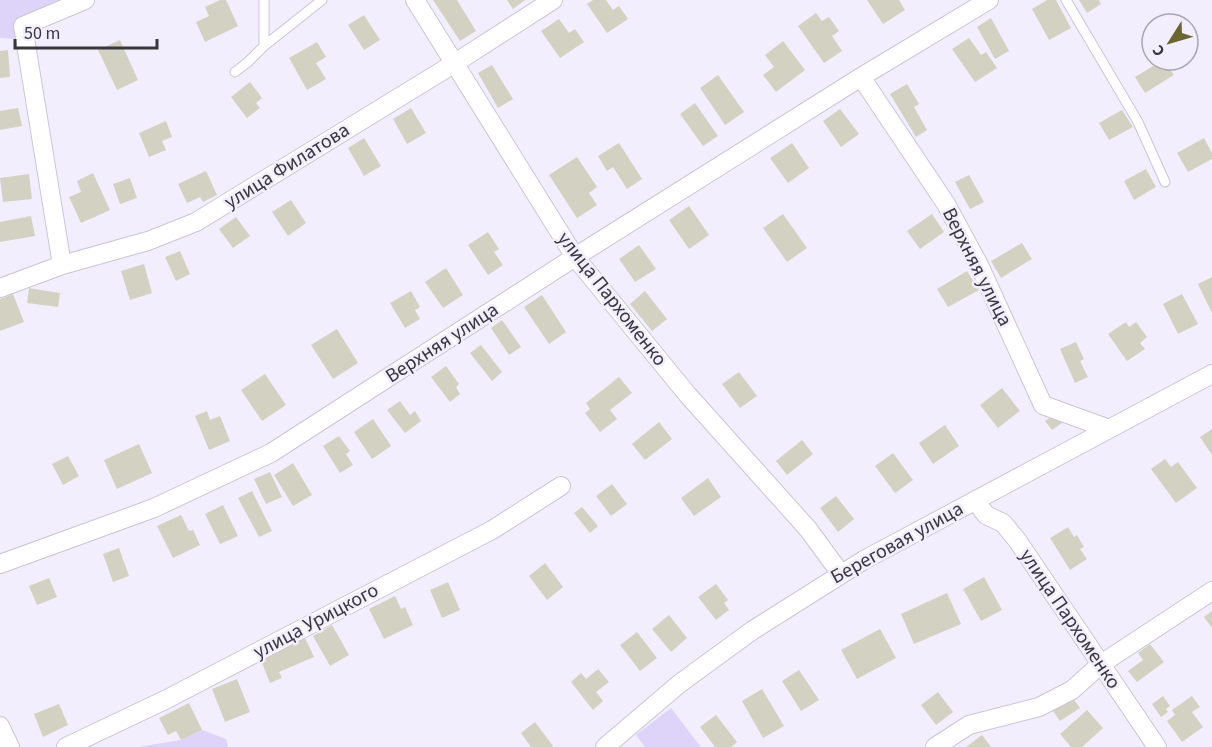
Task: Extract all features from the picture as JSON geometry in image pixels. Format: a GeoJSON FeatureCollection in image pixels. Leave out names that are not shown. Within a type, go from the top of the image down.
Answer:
{"type":"FeatureCollection","features":[{"type":"Feature","properties":{"kind":"street"},"geometry":{"type":"LineString","coordinates":[[62,265],[23,26],[85,0]]}},
{"type":"Feature","properties":{"kind":"street","name":"улица Пархоменко"},"geometry":{"type":"LineString","coordinates":[[415,0],[575,257],[687,394],[808,529],[841,574]]}},
{"type":"Feature","properties":{"kind":"street","name":"улица Филатова"},"geometry":{"type":"LineString","coordinates":[[0,288],[62,265],[148,241],[196,222],[553,0]]}},
{"type":"Feature","properties":{"kind":"street","name":"Верхняя улица"},"geometry":{"type":"LineString","coordinates":[[0,564],[154,508],[271,453],[575,257],[861,77],[989,0]]}},
{"type":"Feature","properties":{"kind":"street","name":"Верхняя улица"},"geometry":{"type":"LineString","coordinates":[[861,77],[946,204],[980,265],[1043,405],[1109,429]]}},
{"type":"Feature","properties":{"kind":"street","name":"Береговая улица"},"geometry":{"type":"LineString","coordinates":[[605,747],[679,684],[753,630],[841,574],[1212,374]]}},
{"type":"Feature","properties":{"kind":"street","name":"улица Урицкого"},"geometry":{"type":"LineString","coordinates":[[66,747],[167,699],[482,535],[561,486]]}},
{"type":"Feature","properties":{"kind":"street","name":"улица Пархоменко"},"geometry":{"type":"LineString","coordinates":[[975,500],[986,516],[1003,523],[1157,747]]}},
{"type":"Feature","properties":{"kind":"street"},"geometry":{"type":"LineString","coordinates":[[935,747],[969,725],[1039,707],[1072,690],[1101,664],[1212,591]]}},
{"type":"Feature","properties":{"kind":"street"},"geometry":{"type":"LineString","coordinates":[[0,726],[10,747]]}},
{"type":"Feature","properties":{"kind":"lane"},"geometry":{"type":"LineString","coordinates":[[264,0],[264,46]]}},
{"type":"Feature","properties":{"kind":"lane"},"geometry":{"type":"LineString","coordinates":[[235,72],[322,0]]}},
{"type":"Feature","properties":{"kind":"lane"},"geometry":{"type":"LineString","coordinates":[[1066,0],[1137,122],[1165,182]]}},
{"type":"Feature","properties":{"kind":"shaded area"},"geometry":{"type":"Polygon","coordinates":[[[0,0],[61,0],[15,20],[15,39],[0,38],[0,0]]]}},
{"type":"Feature","properties":{"kind":"shaded area"},"geometry":{"type":"Polygon","coordinates":[[[671,708],[701,747],[645,747],[636,735],[671,708]]]}},
{"type":"Feature","properties":{"kind":"shaded area"},"geometry":{"type":"Polygon","coordinates":[[[202,730],[226,739],[228,747],[138,747],[181,740],[202,730]]]}},
{"type":"Feature","properties":{"kind":"building"},"geometry":{"type":"Polygon","coordinates":[[[220,0],[226,0],[238,26],[205,42],[196,22],[209,16],[205,7],[220,0]]]}},
{"type":"Feature","properties":{"kind":"building"},"geometry":{"type":"Polygon","coordinates":[[[433,0],[457,0],[476,31],[460,41],[433,0]]]}},
{"type":"Feature","properties":{"kind":"building"},"geometry":{"type":"Polygon","coordinates":[[[507,0],[525,0],[513,9],[507,0]]]}},
{"type":"Feature","properties":{"kind":"building"},"geometry":{"type":"Polygon","coordinates":[[[593,0],[606,0],[613,10],[619,6],[628,19],[607,33],[587,4],[593,0]]]}},
{"type":"Feature","properties":{"kind":"building"},"geometry":{"type":"Polygon","coordinates":[[[867,0],[899,0],[905,10],[883,24],[867,0]]]}},
{"type":"Feature","properties":{"kind":"building"},"geometry":{"type":"Polygon","coordinates":[[[1047,0],[1056,0],[1071,28],[1049,40],[1032,9],[1047,0]]]}},
{"type":"Feature","properties":{"kind":"building"},"geometry":{"type":"Polygon","coordinates":[[[1079,0],[1099,0],[1101,4],[1087,13],[1079,0]]]}},
{"type":"Feature","properties":{"kind":"building"},"geometry":{"type":"Polygon","coordinates":[[[816,13],[822,21],[829,17],[839,31],[832,36],[842,51],[824,63],[798,26],[816,13]]]}},
{"type":"Feature","properties":{"kind":"building"},"geometry":{"type":"Polygon","coordinates":[[[364,15],[380,40],[364,50],[348,25],[364,15]]]}},
{"type":"Feature","properties":{"kind":"building"},"geometry":{"type":"Polygon","coordinates":[[[991,18],[1009,51],[995,59],[977,27],[991,18]]]}},
{"type":"Feature","properties":{"kind":"building"},"geometry":{"type":"Polygon","coordinates":[[[559,19],[569,33],[575,29],[584,42],[560,58],[541,31],[559,19]]]}},
{"type":"Feature","properties":{"kind":"building"},"geometry":{"type":"Polygon","coordinates":[[[969,38],[981,55],[986,52],[997,68],[975,82],[952,49],[969,38]]]}},
{"type":"Feature","properties":{"kind":"building"},"geometry":{"type":"Polygon","coordinates":[[[120,40],[138,80],[117,90],[98,50],[120,40]]]}},
{"type":"Feature","properties":{"kind":"building"},"geometry":{"type":"Polygon","coordinates":[[[783,41],[805,70],[776,92],[763,75],[774,67],[765,55],[783,41]]]}},
{"type":"Feature","properties":{"kind":"building"},"geometry":{"type":"Polygon","coordinates":[[[317,42],[326,57],[316,63],[326,79],[307,90],[289,58],[317,42]]]}},
{"type":"Feature","properties":{"kind":"building"},"geometry":{"type":"Polygon","coordinates":[[[8,50],[10,77],[0,78],[0,51],[8,50]]]}},
{"type":"Feature","properties":{"kind":"building"},"geometry":{"type":"Polygon","coordinates":[[[492,65],[513,99],[498,108],[478,73],[492,65]]]}},
{"type":"Feature","properties":{"kind":"building"},"geometry":{"type":"Polygon","coordinates":[[[1143,72],[1172,72],[1174,75],[1145,93],[1135,77],[1143,72]]]}},
{"type":"Feature","properties":{"kind":"building"},"geometry":{"type":"Polygon","coordinates":[[[718,75],[744,112],[725,125],[700,88],[718,75]]]}},
{"type":"Feature","properties":{"kind":"building"},"geometry":{"type":"Polygon","coordinates":[[[250,82],[262,98],[256,103],[260,108],[247,118],[231,97],[250,82]]]}},
{"type":"Feature","properties":{"kind":"building"},"geometry":{"type":"Polygon","coordinates":[[[907,84],[919,104],[914,107],[927,130],[916,137],[890,94],[907,84]]]}},
{"type":"Feature","properties":{"kind":"building"},"geometry":{"type":"Polygon","coordinates":[[[695,103],[718,136],[703,146],[680,114],[695,103]]]}},
{"type":"Feature","properties":{"kind":"building"},"geometry":{"type":"Polygon","coordinates":[[[18,108],[22,126],[0,130],[0,111],[18,108]]]}},
{"type":"Feature","properties":{"kind":"building"},"geometry":{"type":"Polygon","coordinates":[[[411,108],[426,133],[407,144],[393,119],[411,108]]]}},
{"type":"Feature","properties":{"kind":"building"},"geometry":{"type":"Polygon","coordinates":[[[840,109],[859,134],[841,147],[823,121],[840,109]]]}},
{"type":"Feature","properties":{"kind":"building"},"geometry":{"type":"Polygon","coordinates":[[[1122,110],[1133,127],[1109,140],[1099,123],[1122,110]]]}},
{"type":"Feature","properties":{"kind":"building"},"geometry":{"type":"Polygon","coordinates":[[[166,121],[172,137],[162,141],[166,150],[149,157],[139,133],[166,121]]]}},
{"type":"Feature","properties":{"kind":"building"},"geometry":{"type":"Polygon","coordinates":[[[364,138],[381,166],[364,176],[348,148],[364,138]]]}},
{"type":"Feature","properties":{"kind":"building"},"geometry":{"type":"Polygon","coordinates":[[[1204,138],[1212,153],[1212,159],[1188,172],[1177,153],[1204,138]]]}},
{"type":"Feature","properties":{"kind":"building"},"geometry":{"type":"Polygon","coordinates":[[[619,143],[642,179],[627,189],[613,167],[607,171],[598,156],[619,143]]]}},
{"type":"Feature","properties":{"kind":"building"},"geometry":{"type":"Polygon","coordinates":[[[792,143],[809,168],[788,183],[770,158],[792,143]]]}},
{"type":"Feature","properties":{"kind":"building"},"geometry":{"type":"Polygon","coordinates":[[[577,157],[597,187],[589,193],[597,205],[577,218],[549,175],[577,157]]]}},
{"type":"Feature","properties":{"kind":"building"},"geometry":{"type":"Polygon","coordinates":[[[1146,169],[1156,187],[1134,200],[1124,181],[1146,169]]]}},
{"type":"Feature","properties":{"kind":"building"},"geometry":{"type":"Polygon","coordinates":[[[206,171],[217,195],[203,202],[200,197],[187,203],[178,184],[206,171]]]}},
{"type":"Feature","properties":{"kind":"building"},"geometry":{"type":"Polygon","coordinates":[[[93,173],[110,210],[81,223],[69,197],[81,192],[77,181],[93,173]]]}},
{"type":"Feature","properties":{"kind":"building"},"geometry":{"type":"Polygon","coordinates":[[[29,174],[32,199],[3,202],[0,178],[29,174]]]}},
{"type":"Feature","properties":{"kind":"building"},"geometry":{"type":"Polygon","coordinates":[[[969,175],[984,202],[970,209],[955,182],[969,175]]]}},
{"type":"Feature","properties":{"kind":"building"},"geometry":{"type":"Polygon","coordinates":[[[130,178],[137,198],[120,204],[113,184],[130,178]]]}},
{"type":"Feature","properties":{"kind":"building"},"geometry":{"type":"Polygon","coordinates":[[[291,200],[306,223],[288,236],[272,212],[291,200]]]}},
{"type":"Feature","properties":{"kind":"building"},"geometry":{"type":"Polygon","coordinates":[[[689,206],[709,235],[689,249],[669,220],[689,206]]]}},
{"type":"Feature","properties":{"kind":"building"},"geometry":{"type":"Polygon","coordinates":[[[783,214],[807,248],[787,262],[763,228],[783,214]]]}},
{"type":"Feature","properties":{"kind":"building"},"geometry":{"type":"Polygon","coordinates":[[[932,214],[944,232],[920,249],[907,231],[932,214]]]}},
{"type":"Feature","properties":{"kind":"building"},"geometry":{"type":"Polygon","coordinates":[[[31,216],[35,236],[0,242],[0,222],[31,216]]]}},
{"type":"Feature","properties":{"kind":"building"},"geometry":{"type":"Polygon","coordinates":[[[236,217],[250,236],[233,248],[219,229],[236,217]]]}},
{"type":"Feature","properties":{"kind":"building"},"geometry":{"type":"Polygon","coordinates":[[[488,232],[499,249],[494,252],[503,265],[488,275],[468,245],[488,232]]]}},
{"type":"Feature","properties":{"kind":"building"},"geometry":{"type":"Polygon","coordinates":[[[1022,243],[1032,259],[1001,278],[991,261],[1022,243]]]}},
{"type":"Feature","properties":{"kind":"building"},"geometry":{"type":"Polygon","coordinates":[[[639,245],[656,269],[635,282],[619,259],[639,245]]]}},
{"type":"Feature","properties":{"kind":"building"},"geometry":{"type":"Polygon","coordinates":[[[180,251],[190,274],[176,281],[165,257],[180,251]]]}},
{"type":"Feature","properties":{"kind":"building"},"geometry":{"type":"Polygon","coordinates":[[[144,264],[152,293],[130,300],[121,271],[144,264]]]}},
{"type":"Feature","properties":{"kind":"building"},"geometry":{"type":"Polygon","coordinates":[[[446,268],[463,295],[443,308],[425,282],[446,268]]]}},
{"type":"Feature","properties":{"kind":"building"},"geometry":{"type":"Polygon","coordinates":[[[967,271],[979,290],[948,307],[937,289],[967,271]]]}},
{"type":"Feature","properties":{"kind":"building"},"geometry":{"type":"Polygon","coordinates":[[[1212,277],[1212,313],[1198,284],[1212,277]]]}},
{"type":"Feature","properties":{"kind":"building"},"geometry":{"type":"Polygon","coordinates":[[[29,288],[60,293],[58,307],[27,303],[29,288]]]}},
{"type":"Feature","properties":{"kind":"building"},"geometry":{"type":"Polygon","coordinates":[[[411,291],[420,307],[415,310],[420,319],[405,328],[390,303],[411,291]]]}},
{"type":"Feature","properties":{"kind":"building"},"geometry":{"type":"Polygon","coordinates":[[[645,291],[667,319],[652,331],[630,304],[645,291]]]}},
{"type":"Feature","properties":{"kind":"building"},"geometry":{"type":"Polygon","coordinates":[[[13,294],[24,322],[0,331],[0,299],[13,294]]]}},
{"type":"Feature","properties":{"kind":"building"},"geometry":{"type":"Polygon","coordinates":[[[1182,294],[1198,324],[1178,334],[1163,304],[1182,294]]]}},
{"type":"Feature","properties":{"kind":"building"},"geometry":{"type":"Polygon","coordinates":[[[542,295],[566,332],[549,344],[524,307],[542,295]]]}},
{"type":"Feature","properties":{"kind":"building"},"geometry":{"type":"Polygon","coordinates":[[[502,320],[521,347],[509,355],[491,328],[502,320]]]}},
{"type":"Feature","properties":{"kind":"building"},"geometry":{"type":"Polygon","coordinates":[[[1126,322],[1129,327],[1136,322],[1147,337],[1140,343],[1145,349],[1127,361],[1108,334],[1126,322]]]}},
{"type":"Feature","properties":{"kind":"building"},"geometry":{"type":"Polygon","coordinates":[[[337,329],[358,363],[333,379],[311,345],[337,329]]]}},
{"type":"Feature","properties":{"kind":"building"},"geometry":{"type":"Polygon","coordinates":[[[1076,342],[1084,359],[1080,361],[1088,377],[1075,383],[1060,349],[1076,342]]]}},
{"type":"Feature","properties":{"kind":"building"},"geometry":{"type":"Polygon","coordinates":[[[481,345],[502,372],[492,381],[470,353],[481,345]]]}},
{"type":"Feature","properties":{"kind":"building"},"geometry":{"type":"Polygon","coordinates":[[[446,366],[459,384],[456,387],[460,394],[450,402],[431,377],[446,366]]]}},
{"type":"Feature","properties":{"kind":"building"},"geometry":{"type":"Polygon","coordinates":[[[739,372],[757,396],[740,408],[722,384],[739,372]]]}},
{"type":"Feature","properties":{"kind":"building"},"geometry":{"type":"Polygon","coordinates":[[[265,374],[286,405],[262,421],[241,390],[265,374]]]}},
{"type":"Feature","properties":{"kind":"building"},"geometry":{"type":"Polygon","coordinates":[[[619,377],[632,393],[610,410],[617,419],[600,432],[585,413],[590,409],[586,403],[619,377]]]}},
{"type":"Feature","properties":{"kind":"building"},"geometry":{"type":"Polygon","coordinates":[[[1002,388],[1020,411],[998,428],[980,405],[1002,388]]]}},
{"type":"Feature","properties":{"kind":"building"},"geometry":{"type":"Polygon","coordinates":[[[400,401],[410,415],[415,411],[421,421],[405,433],[387,410],[400,401]]]}},
{"type":"Feature","properties":{"kind":"building"},"geometry":{"type":"Polygon","coordinates":[[[207,411],[210,420],[220,416],[230,441],[209,450],[195,416],[207,411]]]}},
{"type":"Feature","properties":{"kind":"building"},"geometry":{"type":"Polygon","coordinates":[[[1055,414],[1062,423],[1052,430],[1045,421],[1055,414]]]}},
{"type":"Feature","properties":{"kind":"building"},"geometry":{"type":"Polygon","coordinates":[[[373,419],[391,446],[372,459],[354,432],[373,419]]]}},
{"type":"Feature","properties":{"kind":"building"},"geometry":{"type":"Polygon","coordinates":[[[659,422],[672,439],[645,460],[632,444],[659,422]]]}},
{"type":"Feature","properties":{"kind":"building"},"geometry":{"type":"Polygon","coordinates":[[[945,425],[959,446],[933,464],[919,443],[945,425]]]}},
{"type":"Feature","properties":{"kind":"building"},"geometry":{"type":"Polygon","coordinates":[[[1212,429],[1212,455],[1200,437],[1212,429]]]}},
{"type":"Feature","properties":{"kind":"building"},"geometry":{"type":"Polygon","coordinates":[[[339,436],[350,451],[346,454],[353,465],[340,473],[323,446],[339,436]]]}},
{"type":"Feature","properties":{"kind":"building"},"geometry":{"type":"Polygon","coordinates":[[[802,440],[813,454],[787,475],[776,461],[802,440]]]}},
{"type":"Feature","properties":{"kind":"building"},"geometry":{"type":"Polygon","coordinates":[[[139,444],[152,473],[117,489],[104,460],[139,444]]]}},
{"type":"Feature","properties":{"kind":"building"},"geometry":{"type":"Polygon","coordinates":[[[893,453],[913,480],[895,493],[875,466],[893,453]]]}},
{"type":"Feature","properties":{"kind":"building"},"geometry":{"type":"Polygon","coordinates":[[[68,456],[79,476],[63,485],[52,464],[68,456]]]}},
{"type":"Feature","properties":{"kind":"building"},"geometry":{"type":"Polygon","coordinates":[[[1165,459],[1171,467],[1178,462],[1197,488],[1176,503],[1151,469],[1165,459]]]}},
{"type":"Feature","properties":{"kind":"building"},"geometry":{"type":"Polygon","coordinates":[[[293,463],[312,495],[293,506],[274,475],[293,463]]]}},
{"type":"Feature","properties":{"kind":"building"},"geometry":{"type":"Polygon","coordinates":[[[270,472],[282,497],[266,504],[254,479],[270,472]]]}},
{"type":"Feature","properties":{"kind":"building"},"geometry":{"type":"Polygon","coordinates":[[[708,478],[721,497],[694,516],[681,498],[708,478]]]}},
{"type":"Feature","properties":{"kind":"building"},"geometry":{"type":"Polygon","coordinates":[[[612,484],[627,504],[611,516],[596,496],[612,484]]]}},
{"type":"Feature","properties":{"kind":"building"},"geometry":{"type":"Polygon","coordinates":[[[252,491],[272,531],[259,537],[238,498],[252,491]]]}},
{"type":"Feature","properties":{"kind":"building"},"geometry":{"type":"Polygon","coordinates":[[[836,496],[854,519],[838,532],[820,508],[836,496]]]}},
{"type":"Feature","properties":{"kind":"building"},"geometry":{"type":"Polygon","coordinates":[[[223,505],[238,536],[220,544],[205,514],[223,505]]]}},
{"type":"Feature","properties":{"kind":"building"},"geometry":{"type":"Polygon","coordinates":[[[582,507],[598,526],[590,533],[574,513],[582,507]]]}},
{"type":"Feature","properties":{"kind":"building"},"geometry":{"type":"Polygon","coordinates":[[[181,515],[189,531],[193,530],[200,545],[173,558],[157,526],[181,515]]]}},
{"type":"Feature","properties":{"kind":"building"},"geometry":{"type":"Polygon","coordinates":[[[1068,527],[1074,537],[1077,535],[1084,547],[1080,549],[1087,559],[1070,570],[1050,538],[1068,527]]]}},
{"type":"Feature","properties":{"kind":"building"},"geometry":{"type":"Polygon","coordinates":[[[119,548],[129,576],[113,582],[103,554],[119,548]]]}},
{"type":"Feature","properties":{"kind":"building"},"geometry":{"type":"Polygon","coordinates":[[[545,563],[563,587],[547,600],[529,576],[545,563]]]}},
{"type":"Feature","properties":{"kind":"building"},"geometry":{"type":"Polygon","coordinates":[[[984,577],[1002,610],[981,621],[963,589],[984,577]]]}},
{"type":"Feature","properties":{"kind":"building"},"geometry":{"type":"Polygon","coordinates":[[[49,578],[57,597],[37,605],[29,586],[49,578]]]}},
{"type":"Feature","properties":{"kind":"building"},"geometry":{"type":"Polygon","coordinates":[[[448,582],[460,610],[442,618],[430,590],[448,582]]]}},
{"type":"Feature","properties":{"kind":"building"},"geometry":{"type":"Polygon","coordinates":[[[716,584],[728,600],[724,603],[729,610],[716,620],[698,597],[716,584]]]}},
{"type":"Feature","properties":{"kind":"building"},"geometry":{"type":"Polygon","coordinates":[[[947,593],[961,624],[914,644],[901,614],[947,593]]]}},
{"type":"Feature","properties":{"kind":"building"},"geometry":{"type":"Polygon","coordinates":[[[395,596],[401,609],[405,607],[413,625],[384,639],[369,609],[395,596]]]}},
{"type":"Feature","properties":{"kind":"building"},"geometry":{"type":"Polygon","coordinates":[[[1212,611],[1212,628],[1204,617],[1212,611]]]}},
{"type":"Feature","properties":{"kind":"building"},"geometry":{"type":"Polygon","coordinates":[[[669,615],[687,638],[671,652],[652,629],[669,615]]]}},
{"type":"Feature","properties":{"kind":"building"},"geometry":{"type":"Polygon","coordinates":[[[332,625],[349,655],[330,666],[313,636],[332,625]]]}},
{"type":"Feature","properties":{"kind":"building"},"geometry":{"type":"Polygon","coordinates":[[[880,629],[896,658],[857,679],[841,650],[880,629]]]}},
{"type":"Feature","properties":{"kind":"building"},"geometry":{"type":"Polygon","coordinates":[[[637,632],[657,658],[640,671],[620,645],[637,632]]]}},
{"type":"Feature","properties":{"kind":"building"},"geometry":{"type":"Polygon","coordinates":[[[305,638],[314,657],[279,672],[282,678],[270,683],[260,658],[305,638]]]}},
{"type":"Feature","properties":{"kind":"building"},"geometry":{"type":"Polygon","coordinates":[[[1150,644],[1164,662],[1137,682],[1128,671],[1143,660],[1138,653],[1150,644]]]}},
{"type":"Feature","properties":{"kind":"building"},"geometry":{"type":"Polygon","coordinates":[[[598,669],[609,682],[596,692],[603,701],[593,710],[571,682],[581,673],[586,679],[598,669]]]}},
{"type":"Feature","properties":{"kind":"building"},"geometry":{"type":"Polygon","coordinates":[[[799,670],[819,700],[801,711],[782,681],[799,670]]]}},
{"type":"Feature","properties":{"kind":"building"},"geometry":{"type":"Polygon","coordinates":[[[237,679],[250,712],[225,722],[212,689],[237,679]]]}},
{"type":"Feature","properties":{"kind":"building"},"geometry":{"type":"Polygon","coordinates":[[[762,689],[784,726],[763,738],[742,701],[762,689]]]}},
{"type":"Feature","properties":{"kind":"building"},"geometry":{"type":"Polygon","coordinates":[[[938,692],[953,712],[936,725],[921,705],[938,692]]]}},
{"type":"Feature","properties":{"kind":"building"},"geometry":{"type":"Polygon","coordinates":[[[1163,696],[1170,706],[1166,709],[1168,712],[1161,717],[1152,704],[1163,696]]]}},
{"type":"Feature","properties":{"kind":"building"},"geometry":{"type":"Polygon","coordinates":[[[1192,696],[1200,707],[1192,712],[1203,727],[1182,742],[1167,721],[1175,715],[1172,710],[1192,696]]]}},
{"type":"Feature","properties":{"kind":"building"},"geometry":{"type":"Polygon","coordinates":[[[1072,697],[1080,708],[1060,721],[1053,711],[1072,697]]]}},
{"type":"Feature","properties":{"kind":"building"},"geometry":{"type":"Polygon","coordinates":[[[189,703],[202,730],[181,740],[176,731],[168,735],[159,718],[189,703]]]}},
{"type":"Feature","properties":{"kind":"building"},"geometry":{"type":"Polygon","coordinates":[[[59,704],[68,725],[43,737],[34,714],[59,704]]]}},
{"type":"Feature","properties":{"kind":"building"},"geometry":{"type":"Polygon","coordinates":[[[1087,710],[1103,728],[1082,747],[1071,747],[1060,734],[1087,710]]]}},
{"type":"Feature","properties":{"kind":"building"},"geometry":{"type":"Polygon","coordinates":[[[716,715],[737,742],[731,747],[715,747],[700,727],[716,715]]]}},
{"type":"Feature","properties":{"kind":"building"},"geometry":{"type":"Polygon","coordinates":[[[535,722],[552,747],[531,747],[521,733],[535,722]]]}},
{"type":"Feature","properties":{"kind":"building"},"geometry":{"type":"Polygon","coordinates":[[[982,735],[991,747],[966,747],[982,735]]]}}]}
